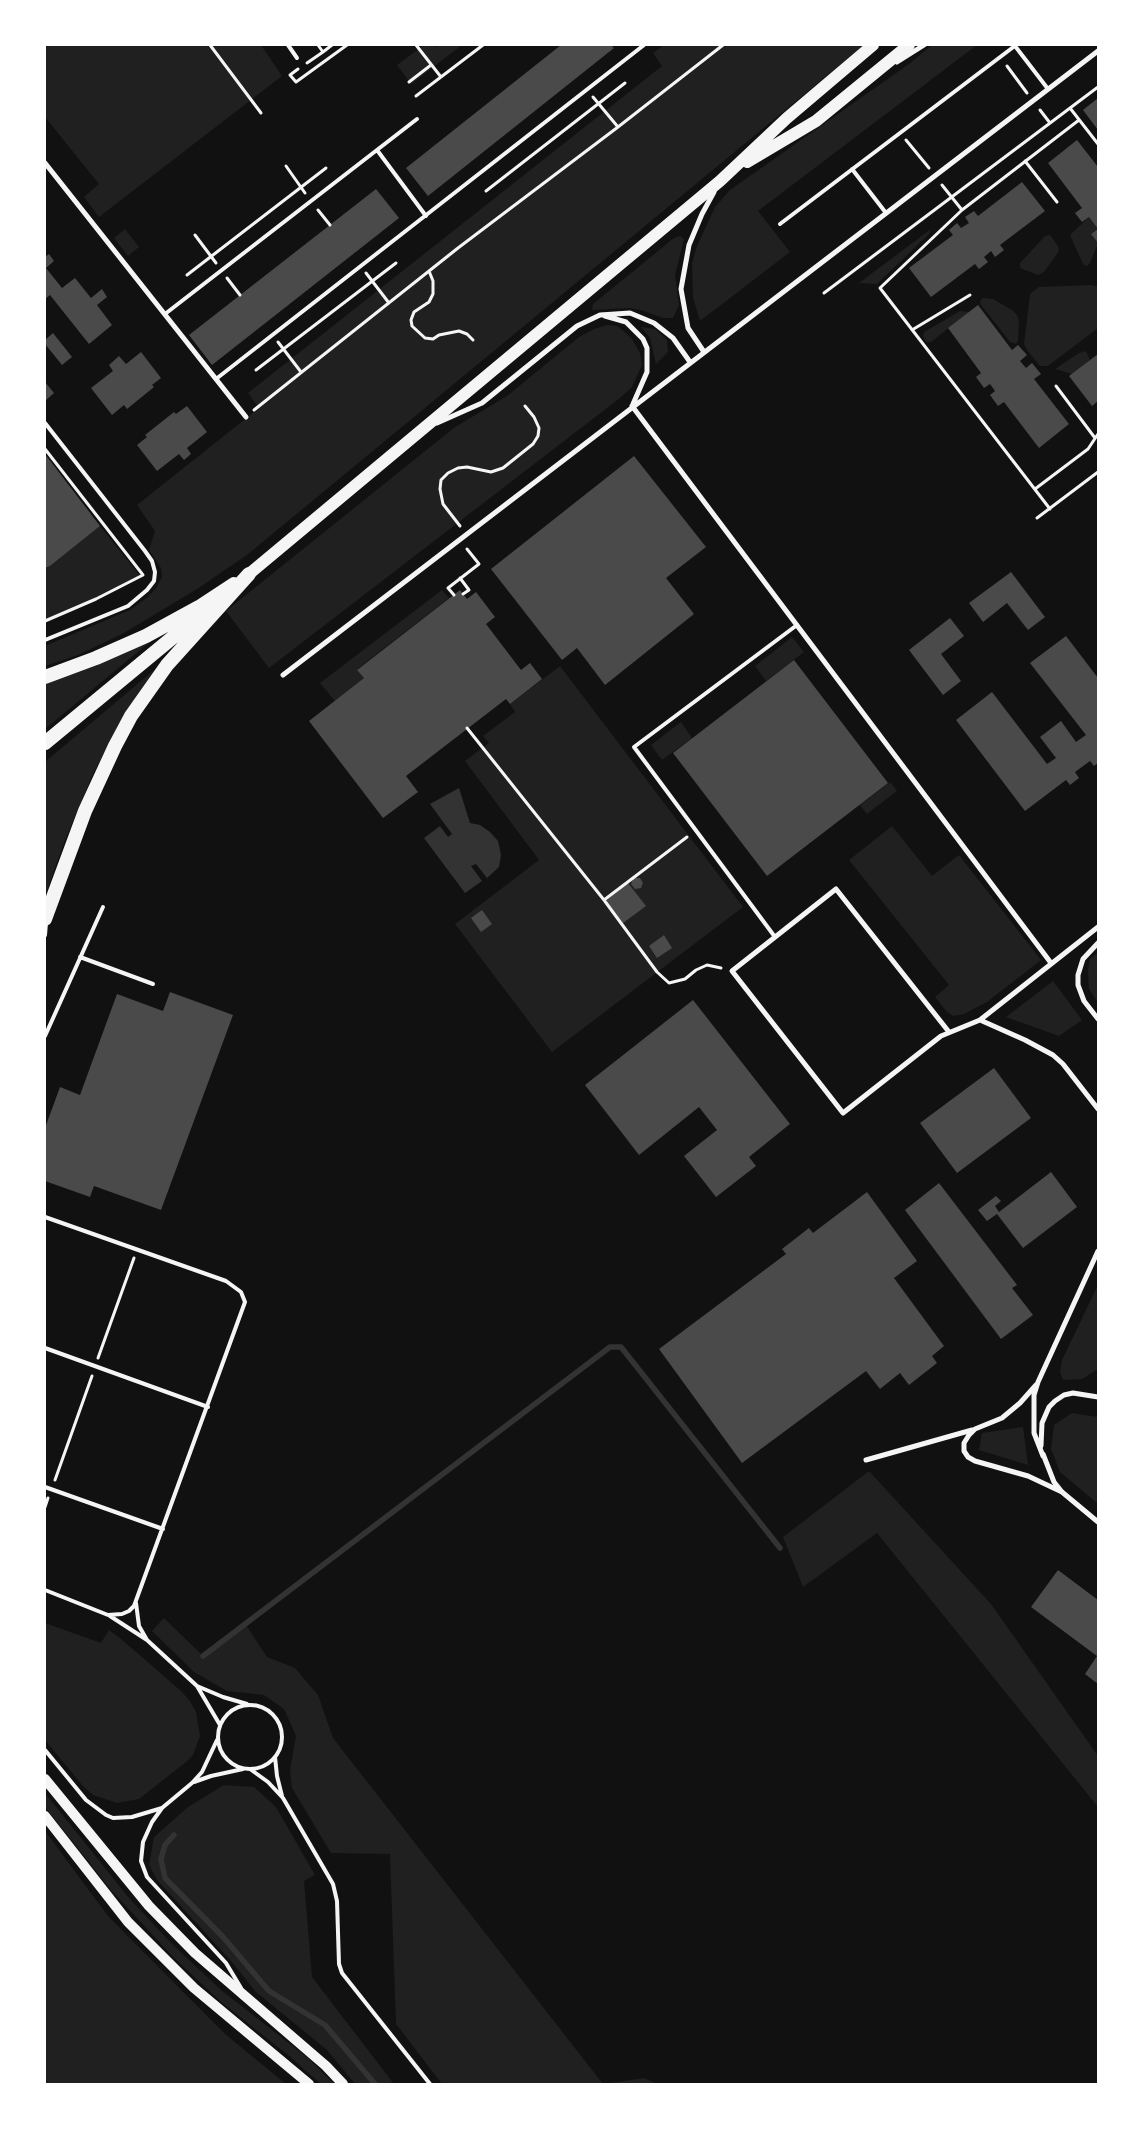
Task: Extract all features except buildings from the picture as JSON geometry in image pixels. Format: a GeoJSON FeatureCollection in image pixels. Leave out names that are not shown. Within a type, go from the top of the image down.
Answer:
{"type":"FeatureCollection","features":[{"type":"Feature","properties":{"kind":"highway"},"geometry":{"type":"LineString","coordinates":[[45,677],[96,658],[146,636],[199,607],[249,574]]}},
{"type":"Feature","properties":{"kind":"highway"},"geometry":{"type":"LineString","coordinates":[[45,743],[249,574]]}},
{"type":"Feature","properties":{"kind":"highway"},"geometry":{"type":"LineString","coordinates":[[46,916],[85,811],[131,716],[168,665],[249,574]]}},
{"type":"Feature","properties":{"kind":"main road"},"geometry":{"type":"LineString","coordinates":[[249,574],[734,170],[787,118],[873,45]]}},
{"type":"Feature","properties":{"kind":"main road"},"geometry":{"type":"LineString","coordinates":[[734,170],[816,121],[909,45]]}},
{"type":"Feature","properties":{"kind":"main road"},"geometry":{"type":"LineString","coordinates":[[45,1779],[148,1906],[195,1953],[326,2066],[343,2084]]}},
{"type":"Feature","properties":{"kind":"main road"},"geometry":{"type":"LineString","coordinates":[[45,1816],[128,1922],[194,1988],[309,2084]]}},
{"type":"Feature","properties":{"kind":"street"},"geometry":{"type":"LineString","coordinates":[[861,85],[924,45]]}},
{"type":"Feature","properties":{"kind":"street"},"geometry":{"type":"LineString","coordinates":[[283,675],[1098,51]]}},
{"type":"Feature","properties":{"kind":"street"},"geometry":{"type":"LineString","coordinates":[[45,163],[246,417]]}},
{"type":"Feature","properties":{"kind":"street"},"geometry":{"type":"LineString","coordinates":[[704,352],[688,328],[681,289],[689,245],[702,214],[720,181]]}},
{"type":"Feature","properties":{"kind":"street"},"geometry":{"type":"LineString","coordinates":[[423,429],[482,404],[577,326],[600,315],[630,313],[654,323],[673,338],[690,362]]}},
{"type":"Feature","properties":{"kind":"street"},"geometry":{"type":"LineString","coordinates":[[600,315],[626,322],[643,339],[647,348],[647,372],[632,406]]}},
{"type":"Feature","properties":{"kind":"street"},"geometry":{"type":"LineString","coordinates":[[632,406],[1052,963]]}},
{"type":"Feature","properties":{"kind":"street"},"geometry":{"type":"LineString","coordinates":[[950,1032],[836,889],[732,971],[843,1113],[941,1036],[980,1020],[1098,927]]}},
{"type":"Feature","properties":{"kind":"street"},"geometry":{"type":"LineString","coordinates":[[1098,943],[1083,959],[1078,975],[1078,985],[1084,1001],[1098,1019]]}},
{"type":"Feature","properties":{"kind":"street"},"geometry":{"type":"LineString","coordinates":[[980,1020],[1025,1040],[1052,1055],[1063,1064],[1098,1109]]}},
{"type":"Feature","properties":{"kind":"street"},"geometry":{"type":"LineString","coordinates":[[1098,1251],[1038,1382],[1034,1395],[1033,1421],[1034,1433],[1054,1482],[1062,1492],[1098,1522]]}},
{"type":"Feature","properties":{"kind":"street"},"geometry":{"type":"LineString","coordinates":[[866,1460],[975,1430],[1002,1418],[1020,1403],[1038,1382]]}},
{"type":"Feature","properties":{"kind":"street"},"geometry":{"type":"LineString","coordinates":[[1043,1456],[1040,1434],[1042,1423],[1049,1407],[1064,1395],[1073,1393],[1098,1397]]}},
{"type":"Feature","properties":{"kind":"street"},"geometry":{"type":"LineString","coordinates":[[975,1430],[964,1442],[964,1451],[968,1457],[994,1467],[1028,1476],[1062,1492]]}},
{"type":"Feature","properties":{"kind":"lane"},"geometry":{"type":"LineString","coordinates":[[288,45],[297,58]]}},
{"type":"Feature","properties":{"kind":"lane"},"geometry":{"type":"LineString","coordinates":[[216,379],[644,45]]}},
{"type":"Feature","properties":{"kind":"lane"},"geometry":{"type":"LineString","coordinates":[[780,224],[1016,45],[1048,89]]}},
{"type":"Feature","properties":{"kind":"lane"},"geometry":{"type":"LineString","coordinates":[[165,314],[417,119]]}},
{"type":"Feature","properties":{"kind":"lane"},"geometry":{"type":"LineString","coordinates":[[377,150],[426,216]]}},
{"type":"Feature","properties":{"kind":"lane"},"geometry":{"type":"LineString","coordinates":[[852,169],[886,213]]}},
{"type":"Feature","properties":{"kind":"lane"},"geometry":{"type":"LineString","coordinates":[[45,423],[145,551],[152,561],[155,572],[154,581],[147,590],[128,606],[45,640]]}},
{"type":"Feature","properties":{"kind":"lane"},"geometry":{"type":"LineString","coordinates":[[775,936],[634,747],[797,625]]}},
{"type":"Feature","properties":{"kind":"lane"},"geometry":{"type":"LineString","coordinates":[[45,1036],[102,906]]}},
{"type":"Feature","properties":{"kind":"lane"},"geometry":{"type":"LineString","coordinates":[[45,935],[46,916]]}},
{"type":"Feature","properties":{"kind":"lane"},"geometry":{"type":"LineString","coordinates":[[80,957],[153,984]]}},
{"type":"Feature","properties":{"kind":"lane"},"geometry":{"type":"LineString","coordinates":[[45,1217],[226,1281],[241,1292],[245,1302],[136,1600],[129,1611],[116,1616],[108,1615]]}},
{"type":"Feature","properties":{"kind":"lane"},"geometry":{"type":"LineString","coordinates":[[45,1348],[208,1407]]}},
{"type":"Feature","properties":{"kind":"lane"},"geometry":{"type":"LineString","coordinates":[[45,1487],[163,1529]]}},
{"type":"Feature","properties":{"kind":"lane"},"geometry":{"type":"LineString","coordinates":[[45,1590],[108,1615],[147,1640],[198,1686],[223,1698],[263,1707],[275,1717],[280,1724],[282,1740],[276,1756],[277,1776],[283,1798]]}},
{"type":"Feature","properties":{"kind":"lane"},"geometry":{"type":"LineString","coordinates":[[136,1600],[139,1626],[147,1640]]}},
{"type":"Feature","properties":{"kind":"lane"},"geometry":{"type":"LineString","coordinates":[[198,1686],[220,1725]]}},
{"type":"Feature","properties":{"kind":"lane"},"geometry":{"type":"LineString","coordinates":[[248,1704],[231,1711],[220,1725],[217,1740],[202,1772],[162,1808],[142,1842],[143,1869],[147,1877],[226,1963],[249,2001]]}},
{"type":"Feature","properties":{"kind":"lane"},"geometry":{"type":"LineString","coordinates":[[217,1740],[224,1756],[230,1763],[244,1769]]}},
{"type":"Feature","properties":{"kind":"lane"},"geometry":{"type":"LineString","coordinates":[[45,1750],[86,1800],[106,1815],[123,1818],[142,1815],[162,1808]]}},
{"type":"Feature","properties":{"kind":"lane"},"geometry":{"type":"LineString","coordinates":[[192,1783],[211,1776],[262,1767],[276,1756]]}},
{"type":"Feature","properties":{"kind":"lane"},"geometry":{"type":"LineString","coordinates":[[250,1769],[268,1782],[283,1798],[329,1876],[336,1892],[339,1964],[342,1973],[430,2084]]}},
{"type":"Feature","properties":{"kind":"path"},"geometry":{"type":"LineString","coordinates":[[210,45],[261,113]]}},
{"type":"Feature","properties":{"kind":"path"},"geometry":{"type":"LineString","coordinates":[[318,45],[323,52]]}},
{"type":"Feature","properties":{"kind":"path"},"geometry":{"type":"LineString","coordinates":[[332,45],[290,75],[296,82],[347,45]]}},
{"type":"Feature","properties":{"kind":"path"},"geometry":{"type":"LineString","coordinates":[[416,45],[441,77]]}},
{"type":"Feature","properties":{"kind":"path"},"geometry":{"type":"LineString","coordinates":[[416,96],[483,45]]}},
{"type":"Feature","properties":{"kind":"path"},"geometry":{"type":"LineString","coordinates":[[246,417],[429,271],[723,45]]}},
{"type":"Feature","properties":{"kind":"path"},"geometry":{"type":"LineString","coordinates":[[410,82],[431,65]]}},
{"type":"Feature","properties":{"kind":"path"},"geometry":{"type":"LineString","coordinates":[[486,191],[625,83]]}},
{"type":"Feature","properties":{"kind":"path"},"geometry":{"type":"LineString","coordinates":[[824,293],[1098,87]]}},
{"type":"Feature","properties":{"kind":"path"},"geometry":{"type":"LineString","coordinates":[[598,104],[618,127]]}},
{"type":"Feature","properties":{"kind":"path"},"geometry":{"type":"LineString","coordinates":[[1070,108],[1098,144]]}},
{"type":"Feature","properties":{"kind":"path"},"geometry":{"type":"LineString","coordinates":[[1050,509],[880,288],[962,210],[1079,120]]}},
{"type":"Feature","properties":{"kind":"path"},"geometry":{"type":"LineString","coordinates":[[1025,161],[1057,202]]}},
{"type":"Feature","properties":{"kind":"path"},"geometry":{"type":"LineString","coordinates":[[286,166],[301,187]]}},
{"type":"Feature","properties":{"kind":"path"},"geometry":{"type":"LineString","coordinates":[[187,275],[326,168]]}},
{"type":"Feature","properties":{"kind":"path"},"geometry":{"type":"LineString","coordinates":[[195,235],[211,256]]}},
{"type":"Feature","properties":{"kind":"path"},"geometry":{"type":"LineString","coordinates":[[256,370],[396,263]]}},
{"type":"Feature","properties":{"kind":"path"},"geometry":{"type":"LineString","coordinates":[[429,271],[433,281],[433,294],[429,302],[414,312],[411,320],[412,326],[425,338],[433,339],[440,335],[459,331],[467,334],[473,340]]}},
{"type":"Feature","properties":{"kind":"path"},"geometry":{"type":"LineString","coordinates":[[372,281],[389,303]]}},
{"type":"Feature","properties":{"kind":"path"},"geometry":{"type":"LineString","coordinates":[[912,330],[970,295]]}},
{"type":"Feature","properties":{"kind":"path"},"geometry":{"type":"LineString","coordinates":[[284,349],[301,372]]}},
{"type":"Feature","properties":{"kind":"path"},"geometry":{"type":"LineString","coordinates":[[1056,386],[1095,438]]}},
{"type":"Feature","properties":{"kind":"path"},"geometry":{"type":"LineString","coordinates":[[466,534],[443,504],[440,489],[441,480],[448,473],[458,468],[467,467],[491,472],[503,468],[533,444],[538,436],[539,428],[534,417],[525,406]]}},
{"type":"Feature","properties":{"kind":"path"},"geometry":{"type":"LineString","coordinates":[[1035,490],[1088,449],[1098,434]]}},
{"type":"Feature","properties":{"kind":"path"},"geometry":{"type":"LineString","coordinates":[[45,449],[143,575],[96,599],[45,621]]}},
{"type":"Feature","properties":{"kind":"path"},"geometry":{"type":"LineString","coordinates":[[1037,518],[1098,472]]}},
{"type":"Feature","properties":{"kind":"path"},"geometry":{"type":"LineString","coordinates":[[454,595],[448,588],[479,564],[460,539]]}},
{"type":"Feature","properties":{"kind":"path"},"geometry":{"type":"LineString","coordinates":[[460,578],[469,590],[463,594]]}},
{"type":"Feature","properties":{"kind":"path"},"geometry":{"type":"LineString","coordinates":[[467,728],[604,900],[657,972],[668,983],[685,978],[707,965],[732,971]]}},
{"type":"Feature","properties":{"kind":"path"},"geometry":{"type":"LineString","coordinates":[[604,900],[689,836]]}},
{"type":"Feature","properties":{"kind":"shaded area"},"geometry":{"type":"Polygon","coordinates":[[[45,45],[261,45],[282,76],[99,217],[84,197],[99,184],[45,117],[45,45]]]}},
{"type":"Feature","properties":{"kind":"shaded area"},"geometry":{"type":"Polygon","coordinates":[[[424,45],[433,45],[435,47],[438,45],[462,45],[411,84],[397,65],[424,45]]]}},
{"type":"Feature","properties":{"kind":"shaded area"},"geometry":{"type":"Polygon","coordinates":[[[664,45],[864,45],[247,555],[197,589],[124,633],[78,655],[45,666],[45,646],[130,610],[148,597],[157,587],[162,577],[161,568],[149,550],[155,531],[137,505],[259,408],[248,393],[662,66],[653,53],[664,45]]]}},
{"type":"Feature","properties":{"kind":"shaded area"},"geometry":{"type":"Polygon","coordinates":[[[932,45],[977,45],[758,211],[790,252],[700,321],[693,297],[692,263],[697,246],[715,207],[730,190],[909,64],[932,45]]]}},
{"type":"Feature","properties":{"kind":"shaded area"},"geometry":{"type":"Polygon","coordinates":[[[1089,217],[1098,229],[1091,234],[1098,243],[1087,266],[1083,264],[1070,235],[1089,217]]]}},
{"type":"Feature","properties":{"kind":"shaded area"},"geometry":{"type":"Polygon","coordinates":[[[125,229],[139,247],[128,256],[114,238],[125,229]]]}},
{"type":"Feature","properties":{"kind":"shaded area"},"geometry":{"type":"Polygon","coordinates":[[[931,229],[929,234],[877,284],[859,283],[931,229]]]}},
{"type":"Feature","properties":{"kind":"shaded area"},"geometry":{"type":"Polygon","coordinates":[[[1050,235],[1058,246],[1059,251],[1044,272],[1038,275],[1020,268],[1020,263],[1045,236],[1050,235]]]}},
{"type":"Feature","properties":{"kind":"shaded area"},"geometry":{"type":"Polygon","coordinates":[[[680,236],[684,239],[675,275],[679,305],[673,318],[663,318],[629,308],[592,310],[593,304],[674,238],[680,236]]]}},
{"type":"Feature","properties":{"kind":"shaded area"},"geometry":{"type":"Polygon","coordinates":[[[1092,285],[1098,287],[1098,328],[1048,366],[1040,366],[1024,344],[1030,294],[1039,287],[1092,285]]]}},
{"type":"Feature","properties":{"kind":"shaded area"},"geometry":{"type":"Polygon","coordinates":[[[983,298],[993,299],[1017,315],[1019,321],[1018,341],[1016,344],[1010,342],[981,305],[980,301],[983,298]]]}},
{"type":"Feature","properties":{"kind":"shaded area"},"geometry":{"type":"Polygon","coordinates":[[[960,311],[969,312],[931,342],[926,342],[923,336],[924,332],[960,311]]]}},
{"type":"Feature","properties":{"kind":"shaded area"},"geometry":{"type":"Polygon","coordinates":[[[607,325],[617,326],[626,333],[640,353],[642,365],[632,387],[269,668],[226,611],[455,427],[507,396],[579,337],[607,325]]]}},
{"type":"Feature","properties":{"kind":"shaded area"},"geometry":{"type":"Polygon","coordinates":[[[641,327],[655,329],[667,340],[668,352],[656,364],[650,338],[641,327]]]}},
{"type":"Feature","properties":{"kind":"shaded area"},"geometry":{"type":"Polygon","coordinates":[[[1086,351],[1090,360],[1072,374],[1055,369],[1079,353],[1086,351]]]}},
{"type":"Feature","properties":{"kind":"shaded area"},"geometry":{"type":"Polygon","coordinates":[[[100,526],[141,577],[45,621],[45,568],[100,526]]]}},
{"type":"Feature","properties":{"kind":"shaded area"},"geometry":{"type":"Polygon","coordinates":[[[442,590],[449,598],[357,669],[364,678],[335,701],[320,683],[442,590]]]}},
{"type":"Feature","properties":{"kind":"shaded area"},"geometry":{"type":"Polygon","coordinates":[[[158,635],[45,729],[45,684],[158,635]]]}},
{"type":"Feature","properties":{"kind":"shaded area"},"geometry":{"type":"Polygon","coordinates":[[[792,637],[804,652],[766,681],[755,666],[792,637]]]}},
{"type":"Feature","properties":{"kind":"shaded area"},"geometry":{"type":"Polygon","coordinates":[[[560,666],[743,907],[552,1052],[455,924],[539,860],[465,761],[489,743],[483,736],[515,712],[510,704],[560,666]]]}},
{"type":"Feature","properties":{"kind":"shaded area"},"geometry":{"type":"Polygon","coordinates":[[[154,670],[118,726],[93,774],[65,840],[45,896],[45,762],[154,670]]]}},
{"type":"Feature","properties":{"kind":"shaded area"},"geometry":{"type":"Polygon","coordinates":[[[681,722],[692,738],[662,760],[651,745],[681,722]]]}},
{"type":"Feature","properties":{"kind":"shaded area"},"geometry":{"type":"Polygon","coordinates":[[[890,782],[897,791],[867,814],[860,805],[890,782]]]}},
{"type":"Feature","properties":{"kind":"shaded area"},"geometry":{"type":"Polygon","coordinates":[[[459,788],[470,823],[480,825],[490,832],[498,841],[501,855],[499,867],[487,878],[476,864],[471,866],[482,881],[465,893],[424,838],[440,826],[448,837],[452,834],[430,804],[459,788]]]}},
{"type":"Feature","properties":{"kind":"shaded area"},"geometry":{"type":"Polygon","coordinates":[[[892,826],[932,876],[959,855],[1041,960],[987,1002],[964,1014],[953,1016],[947,1012],[935,997],[949,985],[849,860],[892,826]]]}},
{"type":"Feature","properties":{"kind":"shaded area"},"geometry":{"type":"Polygon","coordinates":[[[1098,953],[1098,1003],[1089,989],[1088,970],[1090,959],[1098,953]]]}},
{"type":"Feature","properties":{"kind":"shaded area"},"geometry":{"type":"Polygon","coordinates":[[[1053,981],[1082,1020],[1059,1036],[1006,1017],[1053,981]]]}},
{"type":"Feature","properties":{"kind":"shaded area"},"geometry":{"type":"Polygon","coordinates":[[[1098,1285],[1098,1369],[1082,1379],[1063,1380],[1060,1372],[1062,1360],[1098,1285]]]}},
{"type":"Feature","properties":{"kind":"shaded area"},"geometry":{"type":"Polygon","coordinates":[[[1072,1413],[1098,1417],[1098,1504],[1060,1472],[1051,1449],[1054,1425],[1072,1413]]]}},
{"type":"Feature","properties":{"kind":"shaded area"},"geometry":{"type":"Polygon","coordinates":[[[1023,1427],[1028,1465],[979,1450],[982,1433],[1023,1427]]]}},
{"type":"Feature","properties":{"kind":"shaded area"},"geometry":{"type":"Polygon","coordinates":[[[869,1471],[991,1604],[1098,1756],[1098,1807],[877,1533],[803,1587],[783,1537],[869,1471]]]}},
{"type":"Feature","properties":{"kind":"shaded area"},"geometry":{"type":"Polygon","coordinates":[[[164,1618],[203,1656],[246,1625],[267,1657],[295,1668],[318,1695],[333,1738],[603,2084],[442,2084],[396,2024],[390,1854],[331,1853],[292,1788],[290,1770],[296,1736],[284,1709],[264,1695],[227,1691],[194,1672],[152,1631],[164,1618]]]}},
{"type":"Feature","properties":{"kind":"shaded area"},"geometry":{"type":"Polygon","coordinates":[[[45,1623],[101,1643],[109,1630],[181,1691],[190,1701],[196,1712],[200,1736],[193,1755],[139,1799],[117,1803],[93,1795],[83,1786],[45,1740],[45,1623]]]}},
{"type":"Feature","properties":{"kind":"shaded area"},"geometry":{"type":"Polygon","coordinates":[[[224,1785],[254,1787],[276,1807],[315,1875],[304,1881],[312,1977],[394,2084],[355,2084],[327,2050],[256,1992],[231,1961],[157,1880],[149,1865],[154,1837],[188,1807],[224,1785]]]}},
{"type":"Feature","properties":{"kind":"shaded area"},"geometry":{"type":"Polygon","coordinates":[[[45,1793],[129,1898],[172,1944],[221,1990],[309,2059],[334,2084],[321,2084],[288,2055],[221,2002],[173,1957],[111,1890],[45,1807],[45,1793]]]}},
{"type":"Feature","properties":{"kind":"shaded area"},"geometry":{"type":"Polygon","coordinates":[[[45,1831],[108,1916],[225,2034],[286,2084],[45,2084],[45,1831]]]}},
{"type":"Feature","properties":{"kind":"shaded area"},"geometry":{"type":"Polygon","coordinates":[[[644,2078],[658,2084],[603,2084],[644,2078]]]}},
{"type":"Feature","properties":{"kind":"waterway"},"geometry":{"type":"LineString","coordinates":[[203,1656],[610,1347],[621,1347],[780,1548]]}},
{"type":"Feature","properties":{"kind":"waterway"},"geometry":{"type":"LineString","coordinates":[[174,1835],[165,1845],[161,1859],[165,1878],[223,1937],[269,1991],[325,2025],[375,2084]]}}]}
